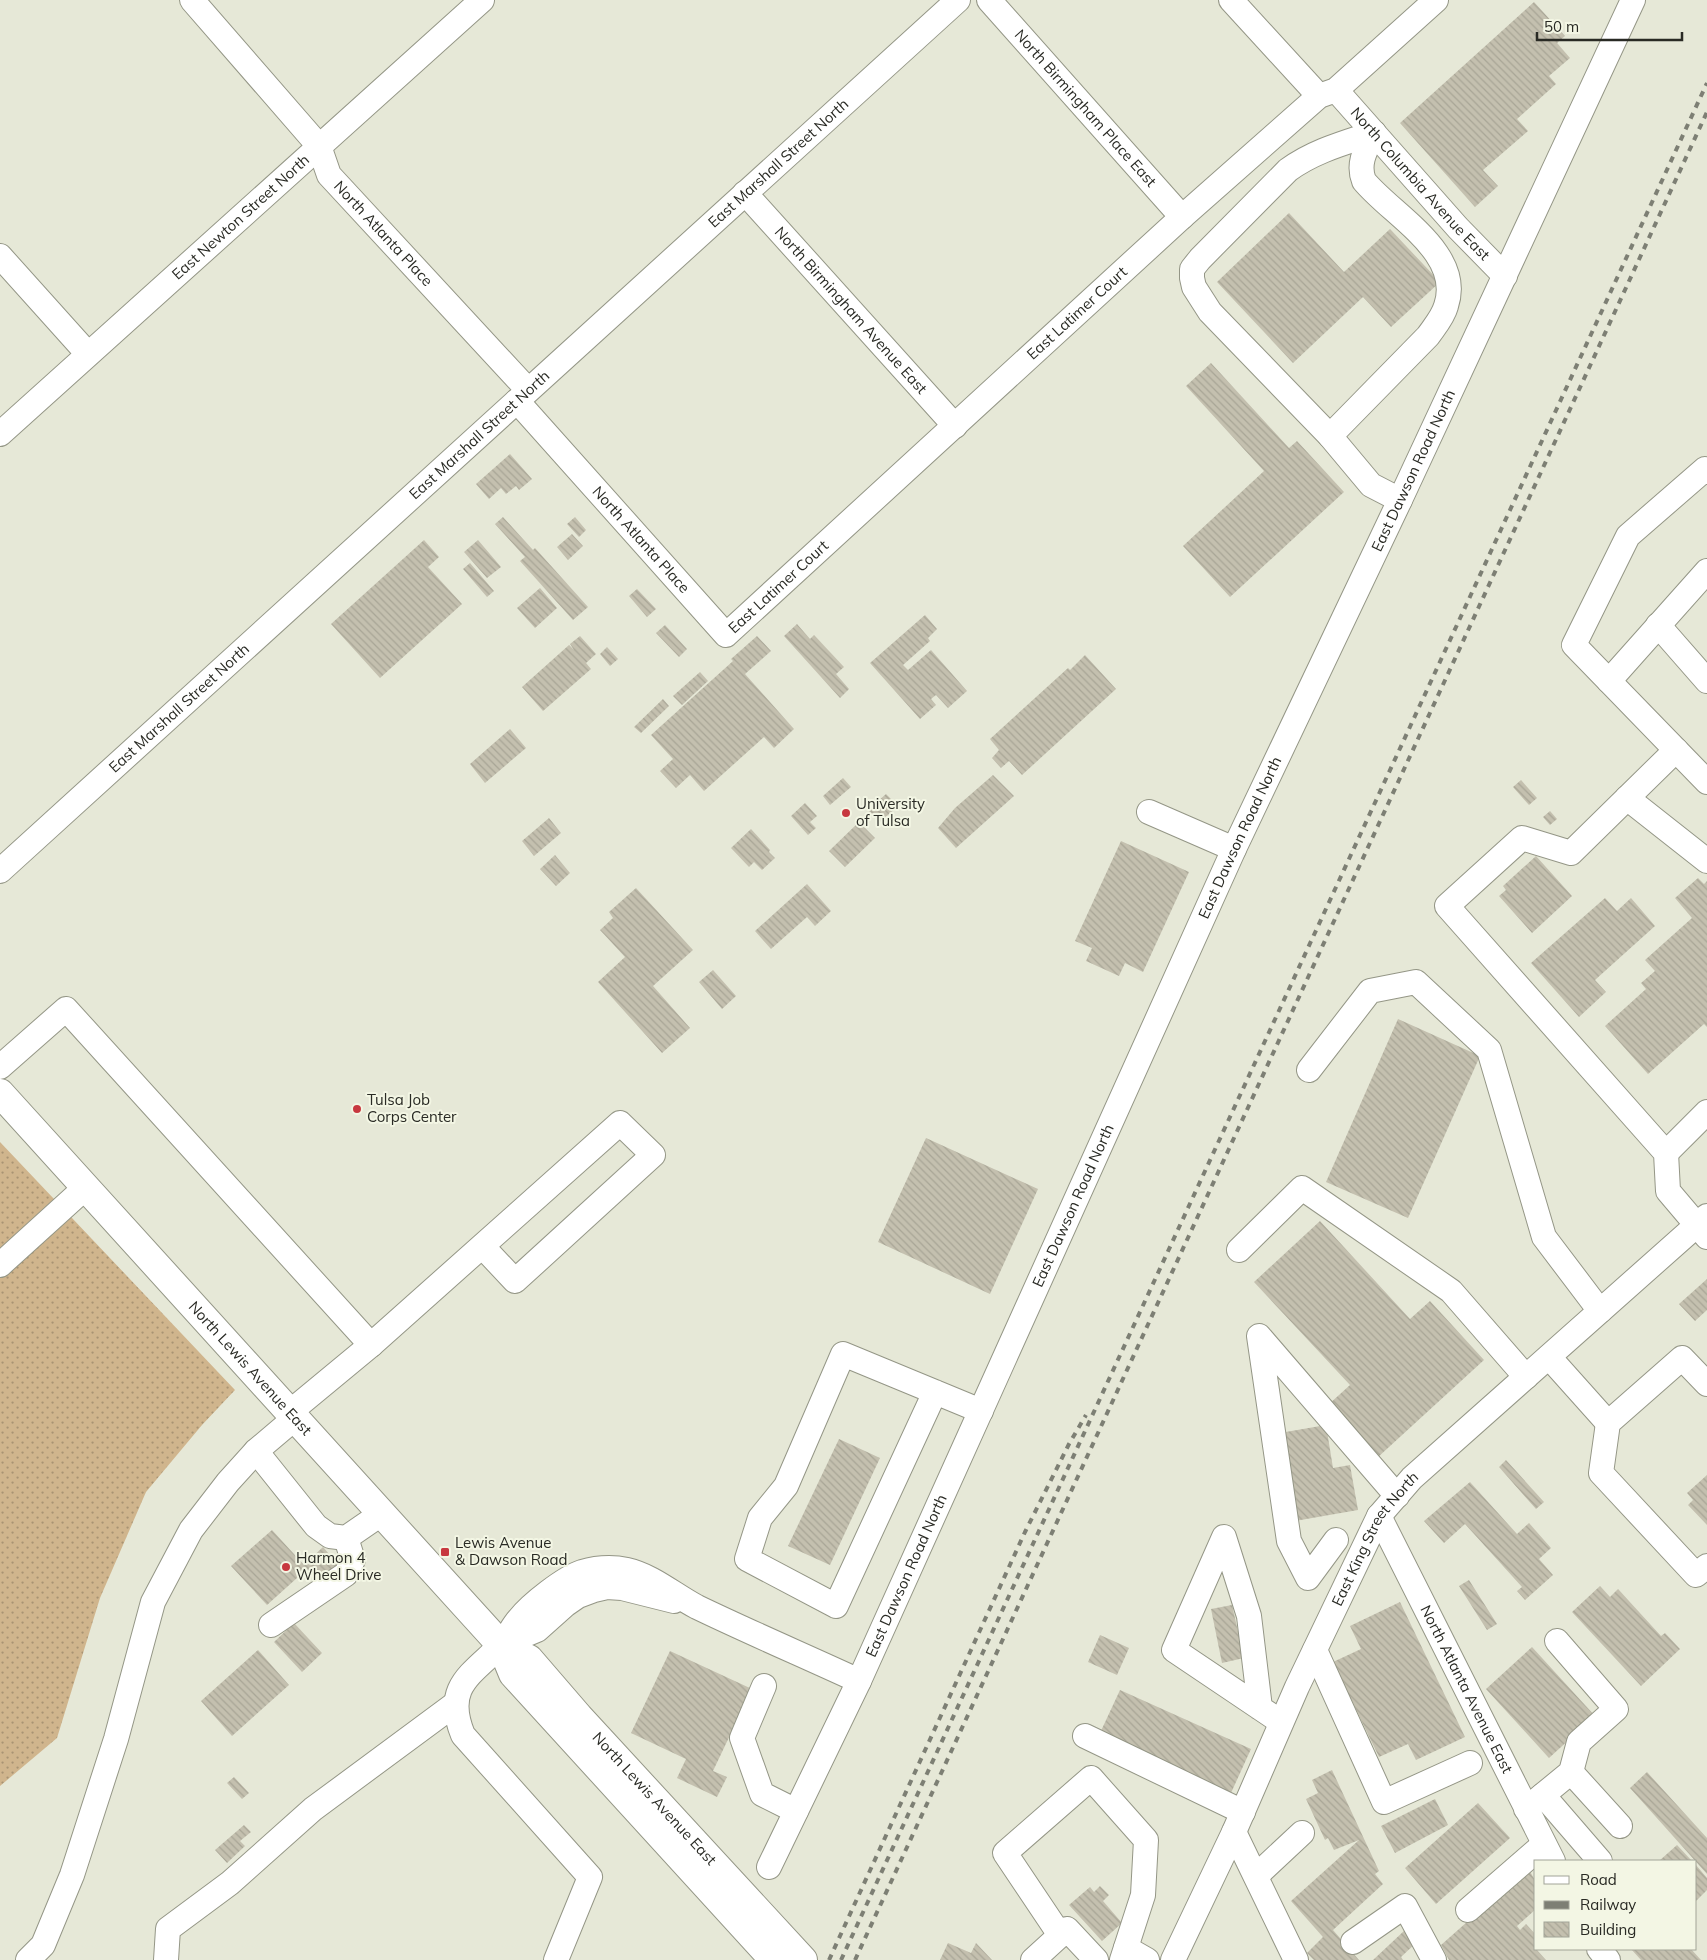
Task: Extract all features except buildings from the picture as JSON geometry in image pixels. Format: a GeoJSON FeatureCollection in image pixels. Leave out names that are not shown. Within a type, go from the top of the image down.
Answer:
{"type":"FeatureCollection","features":[{"type":"Feature","properties":{"kind":"main road","name":"North Lewis Avenue East"},"geometry":{"type":"LineString","coordinates":[[0,1093],[500,1645],[512,1674],[774,1960]]}},
{"type":"Feature","properties":{"kind":"main road","name":"North Lewis Avenue East"},"geometry":{"type":"LineString","coordinates":[[500,1645],[529,1659],[803,1960]]}},
{"type":"Feature","properties":{"kind":"street","name":"North Atlanta Place"},"geometry":{"type":"LineString","coordinates":[[192,0],[319,146],[329,175],[523,396],[726,635]]}},
{"type":"Feature","properties":{"kind":"street","name":"East Newton Street North"},"geometry":{"type":"LineString","coordinates":[[0,434],[482,0]]}},
{"type":"Feature","properties":{"kind":"street","name":"East Marshall Street North"},"geometry":{"type":"LineString","coordinates":[[0,870],[958,0]]}},
{"type":"Feature","properties":{"kind":"street","name":"North Birmingham Place East"},"geometry":{"type":"LineString","coordinates":[[990,0],[1182,216]]}},
{"type":"Feature","properties":{"kind":"street","name":"North Columbia Avenue East"},"geometry":{"type":"LineString","coordinates":[[1231,0],[1327,93],[1374,133],[1458,228],[1505,276]]}},
{"type":"Feature","properties":{"kind":"street","name":"East Latimer Court"},"geometry":{"type":"LineString","coordinates":[[726,635],[1182,216],[1436,0]]}},
{"type":"Feature","properties":{"kind":"street","name":"East Dawson Road North"},"geometry":{"type":"LineString","coordinates":[[769,1867],[859,1681],[1234,849],[1400,500],[1633,0]]}},
{"type":"Feature","properties":{"kind":"street"},"geometry":{"type":"LineString","coordinates":[[1374,133],[1320,151],[1288,170],[1192,269],[1194,287],[1210,312],[1330,436],[1371,485],[1400,500]]}},
{"type":"Feature","properties":{"kind":"street"},"geometry":{"type":"LineString","coordinates":[[1330,436],[1428,336],[1440,320],[1449,295],[1448,274],[1440,257],[1364,181],[1360,166],[1374,133]]}},
{"type":"Feature","properties":{"kind":"street","name":"North Birmingham Avenue East"},"geometry":{"type":"LineString","coordinates":[[745,193],[955,426]]}},
{"type":"Feature","properties":{"kind":"street"},"geometry":{"type":"LineString","coordinates":[[0,256],[88,354]]}},
{"type":"Feature","properties":{"kind":"street"},"geometry":{"type":"LineString","coordinates":[[1707,472],[1705,469],[1628,536],[1574,645],[1707,782]]}},
{"type":"Feature","properties":{"kind":"street"},"geometry":{"type":"LineString","coordinates":[[1609,681],[1658,625],[1705,578]]}},
{"type":"Feature","properties":{"kind":"street"},"geometry":{"type":"LineString","coordinates":[[1658,625],[1707,681]]}},
{"type":"Feature","properties":{"kind":"street"},"geometry":{"type":"LineString","coordinates":[[1676,750],[1571,853],[1522,838],[1447,906],[1666,1153],[1668,1191],[1704,1226]]}},
{"type":"Feature","properties":{"kind":"street"},"geometry":{"type":"LineString","coordinates":[[1627,798],[1707,861]]}},
{"type":"Feature","properties":{"kind":"street"},"geometry":{"type":"LineString","coordinates":[[1150,812],[1234,849]]}},
{"type":"Feature","properties":{"kind":"street"},"geometry":{"type":"LineString","coordinates":[[1309,1070],[1370,991],[1416,982],[1489,1050],[1544,1237],[1600,1312]]}},
{"type":"Feature","properties":{"kind":"street"},"geometry":{"type":"LineString","coordinates":[[0,1067],[66,1009],[371,1345]]}},
{"type":"Feature","properties":{"kind":"street"},"geometry":{"type":"LineString","coordinates":[[1666,1153],[1707,1112]]}},
{"type":"Feature","properties":{"kind":"street"},"geometry":{"type":"LineString","coordinates":[[28,1960],[42,1945],[72,1875],[116,1739],[153,1602],[190,1530],[228,1482],[256,1451],[327,1380],[371,1345],[620,1123],[653,1155],[515,1281],[482,1247]]}},
{"type":"Feature","properties":{"kind":"street"},"geometry":{"type":"LineString","coordinates":[[0,1265],[86,1187]]}},
{"type":"Feature","properties":{"kind":"street"},"geometry":{"type":"LineString","coordinates":[[1239,1250],[1302,1188],[1451,1291],[1526,1377]]}},
{"type":"Feature","properties":{"kind":"street","name":"East King Street North"},"geometry":{"type":"LineString","coordinates":[[1173,1960],[1238,1822],[1281,1722],[1380,1516],[1412,1478],[1600,1312],[1704,1226]]}},
{"type":"Feature","properties":{"kind":"street"},"geometry":{"type":"LineString","coordinates":[[1350,1577],[1332,1531],[1308,1578],[1289,1541],[1258,1336],[1396,1496]]}},
{"type":"Feature","properties":{"kind":"street"},"geometry":{"type":"LineString","coordinates":[[935,1392],[836,1606],[746,1559],[760,1518],[786,1486],[844,1354],[981,1411]]}},
{"type":"Feature","properties":{"kind":"street"},"geometry":{"type":"LineString","coordinates":[[1549,1357],[1608,1423]]}},
{"type":"Feature","properties":{"kind":"street"},"geometry":{"type":"LineString","coordinates":[[1707,1384],[1682,1358],[1608,1423],[1601,1473],[1696,1576],[1707,1566]]}},
{"type":"Feature","properties":{"kind":"street"},"geometry":{"type":"LineString","coordinates":[[256,1451],[316,1526],[330,1536],[346,1538],[381,1514]]}},
{"type":"Feature","properties":{"kind":"street","name":"North Atlanta Avenue East"},"geometry":{"type":"LineString","coordinates":[[1380,1516],[1535,1802],[1548,1852]]}},
{"type":"Feature","properties":{"kind":"street"},"geometry":{"type":"LineString","coordinates":[[1260,1708],[1249,1616],[1224,1537],[1174,1650],[1260,1708],[1281,1722]]}},
{"type":"Feature","properties":{"kind":"street"},"geometry":{"type":"LineString","coordinates":[[271,1625],[346,1574],[353,1560],[346,1538]]}},
{"type":"Feature","properties":{"kind":"street"},"geometry":{"type":"LineString","coordinates":[[556,1960],[590,1877],[463,1735],[456,1718],[455,1704],[468,1676],[500,1645],[519,1618],[550,1591],[581,1572],[611,1568],[627,1570],[647,1577],[696,1606],[859,1681]]}},
{"type":"Feature","properties":{"kind":"street"},"geometry":{"type":"LineString","coordinates":[[1557,1641],[1616,1709],[1579,1742],[1571,1772],[1535,1802],[1599,1860]]}},
{"type":"Feature","properties":{"kind":"street"},"geometry":{"type":"LineString","coordinates":[[1315,1650],[1384,1802],[1470,1763]]}},
{"type":"Feature","properties":{"kind":"street"},"geometry":{"type":"LineString","coordinates":[[764,1686],[742,1738],[762,1794],[796,1811]]}},
{"type":"Feature","properties":{"kind":"street"},"geometry":{"type":"LineString","coordinates":[[166,1960],[168,1929],[230,1883],[313,1809],[455,1704]]}},
{"type":"Feature","properties":{"kind":"street"},"geometry":{"type":"LineString","coordinates":[[1085,1736],[1238,1822],[1256,1876],[1296,1960]]}},
{"type":"Feature","properties":{"kind":"street"},"geometry":{"type":"LineString","coordinates":[[1571,1772],[1620,1826]]}},
{"type":"Feature","properties":{"kind":"street"},"geometry":{"type":"LineString","coordinates":[[1060,1935],[1005,1853],[1091,1778],[1146,1840],[1142,1895],[1124,1954],[1147,1960]]}},
{"type":"Feature","properties":{"kind":"street"},"geometry":{"type":"LineString","coordinates":[[1256,1876],[1302,1833]]}},
{"type":"Feature","properties":{"kind":"street"},"geometry":{"type":"LineString","coordinates":[[1537,1860],[1548,1852]]}},
{"type":"Feature","properties":{"kind":"street"},"geometry":{"type":"LineString","coordinates":[[1468,1910],[1534,1862]]}},
{"type":"Feature","properties":{"kind":"street"},"geometry":{"type":"LineString","coordinates":[[1353,1942],[1405,1906],[1434,1960]]}},
{"type":"Feature","properties":{"kind":"street"},"geometry":{"type":"LineString","coordinates":[[1033,1960],[1067,1929],[1096,1960]]}},
{"type":"Feature","properties":{"kind":"shaded area"},"geometry":{"type":"Polygon","coordinates":[[[0,1142],[235,1390],[202,1425],[146,1492],[100,1598],[57,1738],[0,1786],[0,1142]]]}},
{"type":"Feature","properties":{"kind":"railway"},"geometry":{"type":"LineString","coordinates":[[841,1960],[1707,83]]}},
{"type":"Feature","properties":{"kind":"railway"},"geometry":{"type":"LineString","coordinates":[[855,1960],[1707,112]]}},
{"type":"Feature","properties":{"kind":"railway"},"geometry":{"type":"LineString","coordinates":[[829,1960],[1025,1532],[1069,1444],[1086,1415]]}},
{"type":"Feature","properties":{"kind":"place","name":"University of Tulsa"},"geometry":{"type":"Point","coordinates":[846,813]}},
{"type":"Feature","properties":{"kind":"place","name":"Tulsa Job Corps Center"},"geometry":{"type":"Point","coordinates":[357,1109]}},
{"type":"Feature","properties":{"kind":"place","name":"Lewis Avenue & Dawson Road"},"geometry":{"type":"Point","coordinates":[445,1552]}},
{"type":"Feature","properties":{"kind":"place","name":"Harmon 4 Wheel Drive"},"geometry":{"type":"Point","coordinates":[286,1567]}}]}
